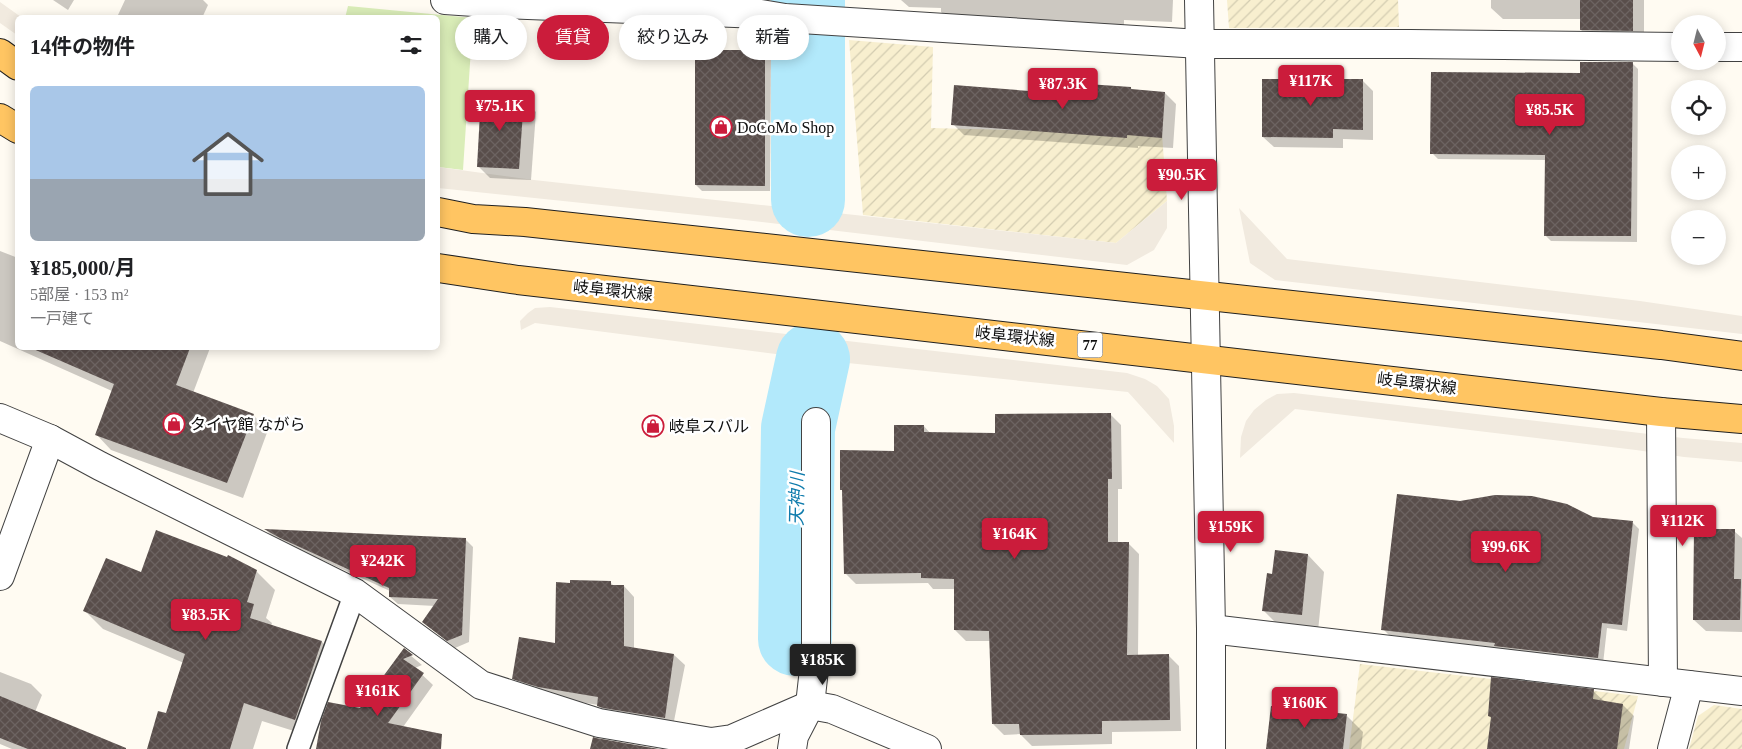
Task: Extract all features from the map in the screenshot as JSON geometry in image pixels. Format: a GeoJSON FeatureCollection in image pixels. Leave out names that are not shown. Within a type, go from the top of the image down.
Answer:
{"type":"FeatureCollection","features":[{"type":"Feature","properties":{"kind":"main road"},"geometry":{"type":"LineString","coordinates":[[0,53],[15,64]]}},
{"type":"Feature","properties":{"kind":"main road"},"geometry":{"type":"LineString","coordinates":[[0,118],[15,127]]}},
{"type":"Feature","properties":{"kind":"main road"},"geometry":{"type":"LineString","coordinates":[[440,212],[473,219],[526,222],[1662,345],[1742,356]]}},
{"type":"Feature","properties":{"kind":"main road","name":"岐阜環状線"},"geometry":{"type":"LineString","coordinates":[[440,268],[518,280],[1661,412],[1742,419]]}},
{"type":"Feature","properties":{"kind":"street"},"geometry":{"type":"LineString","coordinates":[[445,0],[855,14],[1200,44],[1671,47]]}},
{"type":"Feature","properties":{"kind":"street"},"geometry":{"type":"LineString","coordinates":[[1199,0],[1211,629],[1211,749]]}},
{"type":"Feature","properties":{"kind":"street"},"geometry":{"type":"LineString","coordinates":[[1726,47],[1742,47]]}},
{"type":"Feature","properties":{"kind":"street"},"geometry":{"type":"LineString","coordinates":[[1661,412],[1676,684],[1672,749]]}},
{"type":"Feature","properties":{"kind":"street"},"geometry":{"type":"LineString","coordinates":[[0,418],[50,439],[100,466],[355,593],[481,685],[599,723],[709,745],[732,739],[810,705],[832,709],[927,749]]}},
{"type":"Feature","properties":{"kind":"street"},"geometry":{"type":"LineString","coordinates":[[792,749],[794,736],[810,705],[816,650],[816,422]]}},
{"type":"Feature","properties":{"kind":"street"},"geometry":{"type":"LineString","coordinates":[[0,576],[50,439]]}},
{"type":"Feature","properties":{"kind":"street"},"geometry":{"type":"LineString","coordinates":[[1211,629],[1742,691]]}},
{"type":"Feature","properties":{"kind":"lane"},"geometry":{"type":"LineString","coordinates":[[298,749],[355,593]]}},
{"type":"Feature","properties":{"kind":"shaded area"},"geometry":{"type":"Polygon","coordinates":[[[1227,0],[1398,0],[1399,27],[1229,28],[1227,0]]]}},
{"type":"Feature","properties":{"kind":"shaded area"},"geometry":{"type":"Polygon","coordinates":[[[0,2],[18,15],[15,15],[15,34],[0,23],[0,2]]]}},
{"type":"Feature","properties":{"kind":"shaded area"},"geometry":{"type":"Polygon","coordinates":[[[849,40],[933,47],[931,128],[1162,134],[1167,201],[1116,243],[863,215],[849,40]]]}},
{"type":"Feature","properties":{"kind":"shaded area"},"geometry":{"type":"Polygon","coordinates":[[[440,167],[534,180],[1116,243],[1167,201],[1167,228],[1154,250],[1127,265],[736,219],[440,188],[440,167]]]}},
{"type":"Feature","properties":{"kind":"shaded area"},"geometry":{"type":"Polygon","coordinates":[[[1239,208],[1287,259],[1640,301],[1742,316],[1742,334],[1275,280],[1250,263],[1239,208]]]}},
{"type":"Feature","properties":{"kind":"shaded area"},"geometry":{"type":"Polygon","coordinates":[[[550,307],[1127,373],[1145,379],[1157,386],[1169,399],[1174,426],[1174,443],[1128,392],[838,362],[535,323],[521,330],[520,321],[528,313],[535,308],[550,307]]]}},
{"type":"Feature","properties":{"kind":"shaded area"},"geometry":{"type":"Polygon","coordinates":[[[1294,393],[1683,438],[1742,443],[1742,462],[1684,457],[1295,409],[1240,458],[1241,437],[1246,421],[1254,410],[1277,394],[1294,393]]]}},
{"type":"Feature","properties":{"kind":"shaded area"},"geometry":{"type":"Polygon","coordinates":[[[1360,664],[1638,696],[1624,749],[1349,749],[1360,664]]]}},
{"type":"Feature","properties":{"kind":"shaded area"},"geometry":{"type":"Polygon","coordinates":[[[1714,705],[1742,709],[1742,749],[1689,749],[1698,716],[1714,705]]]}},
{"type":"Feature","properties":{"kind":"green space"},"geometry":{"type":"Polygon","coordinates":[[[348,6],[455,16],[455,60],[470,60],[463,170],[440,167],[440,15],[346,15],[348,6]]]}},
{"type":"Feature","properties":{"kind":"building"},"geometry":{"type":"Polygon","coordinates":[[[1580,0],[1633,0],[1633,31],[1580,30],[1580,0]]]}},
{"type":"Feature","properties":{"kind":"building","name":"DoCoMo Shop"},"geometry":{"type":"Polygon","coordinates":[[[727,50],[737,50],[737,60],[765,60],[765,186],[695,185],[695,60],[727,60],[727,50]]]}},
{"type":"Feature","properties":{"kind":"building"},"geometry":{"type":"Polygon","coordinates":[[[1580,62],[1633,62],[1631,236],[1544,236],[1545,155],[1430,154],[1431,72],[1580,73],[1580,62]]]}},
{"type":"Feature","properties":{"kind":"building"},"geometry":{"type":"Polygon","coordinates":[[[1262,79],[1363,79],[1363,130],[1333,129],[1333,138],[1262,137],[1262,79]]]}},
{"type":"Feature","properties":{"kind":"building"},"geometry":{"type":"Polygon","coordinates":[[[1058,82],[1131,87],[1131,89],[1165,92],[1162,138],[1127,135],[1127,138],[951,125],[954,85],[1055,93],[1055,83],[1058,84],[1058,82]]]}},
{"type":"Feature","properties":{"kind":"building"},"geometry":{"type":"Polygon","coordinates":[[[481,95],[524,98],[519,169],[477,167],[481,95]]]}},
{"type":"Feature","properties":{"kind":"building","name":"タイヤ館 ながら"},"geometry":{"type":"Polygon","coordinates":[[[36,350],[189,350],[176,385],[254,414],[227,483],[95,435],[114,384],[36,350]]]}},
{"type":"Feature","properties":{"kind":"building"},"geometry":{"type":"Polygon","coordinates":[[[1111,413],[1112,479],[1108,479],[1108,542],[1129,542],[1127,655],[1169,654],[1170,720],[1102,721],[1102,734],[1020,735],[1019,724],[992,724],[989,631],[954,630],[954,579],[921,578],[921,573],[844,574],[840,450],[894,451],[894,425],[924,425],[924,432],[995,433],[995,414],[1111,413]]]}},
{"type":"Feature","properties":{"kind":"building"},"geometry":{"type":"Polygon","coordinates":[[[1397,494],[1460,501],[1495,495],[1532,496],[1567,504],[1593,517],[1633,521],[1622,625],[1602,623],[1598,658],[1494,646],[1495,643],[1381,630],[1397,494]]]}},
{"type":"Feature","properties":{"kind":"building"},"geometry":{"type":"Polygon","coordinates":[[[264,529],[466,538],[462,635],[447,641],[422,622],[438,599],[389,597],[389,588],[264,529]]]}},
{"type":"Feature","properties":{"kind":"building"},"geometry":{"type":"Polygon","coordinates":[[[1694,529],[1735,529],[1734,579],[1741,579],[1740,620],[1693,620],[1694,529]]]}},
{"type":"Feature","properties":{"kind":"building"},"geometry":{"type":"Polygon","coordinates":[[[156,530],[227,557],[228,555],[257,570],[247,602],[254,604],[250,618],[322,641],[295,720],[244,703],[230,749],[147,749],[158,711],[166,713],[185,654],[83,611],[106,558],[141,572],[156,530]]]}},
{"type":"Feature","properties":{"kind":"building"},"geometry":{"type":"Polygon","coordinates":[[[1275,550],[1308,554],[1302,615],[1262,611],[1267,573],[1272,574],[1275,550]]]}},
{"type":"Feature","properties":{"kind":"building"},"geometry":{"type":"Polygon","coordinates":[[[570,580],[611,581],[611,585],[624,585],[624,646],[674,654],[665,718],[603,708],[597,706],[598,697],[538,687],[512,679],[519,637],[555,643],[556,582],[570,583],[570,580]]]}},
{"type":"Feature","properties":{"kind":"building"},"geometry":{"type":"Polygon","coordinates":[[[404,648],[413,655],[403,659],[424,673],[388,723],[442,734],[441,749],[316,749],[321,721],[328,702],[360,708],[404,648]]]}},
{"type":"Feature","properties":{"kind":"building"},"geometry":{"type":"Polygon","coordinates":[[[1491,677],[1594,689],[1593,699],[1623,704],[1617,749],[1487,749],[1491,717],[1488,716],[1491,677]]]}},
{"type":"Feature","properties":{"kind":"building"},"geometry":{"type":"Polygon","coordinates":[[[0,696],[126,749],[28,749],[0,738],[0,696]]]}},
{"type":"Feature","properties":{"kind":"building"},"geometry":{"type":"Polygon","coordinates":[[[1271,706],[1347,714],[1343,749],[1266,749],[1271,706]]]}},
{"type":"Feature","properties":{"kind":"building"},"geometry":{"type":"Polygon","coordinates":[[[593,737],[596,738],[659,749],[590,749],[593,737]]]}},
{"type":"Feature","properties":{"kind":"waterway","name":"天神川"},"geometry":{"type":"LineString","coordinates":[[808,0],[808,200]]}},
{"type":"Feature","properties":{"kind":"waterway","name":"天神川"},"geometry":{"type":"LineString","coordinates":[[795,639],[798,428],[813,359]]}},
{"type":"Feature","properties":{"kind":"place","name":"DoCoMo Shop"},"geometry":{"type":"Point","coordinates":[721,127]}},
{"type":"Feature","properties":{"kind":"place","name":"タイヤ館 ながら"},"geometry":{"type":"Point","coordinates":[174,424]}},
{"type":"Feature","properties":{"kind":"place","name":"岐阜スバル"},"geometry":{"type":"Point","coordinates":[653,426]}}]}
